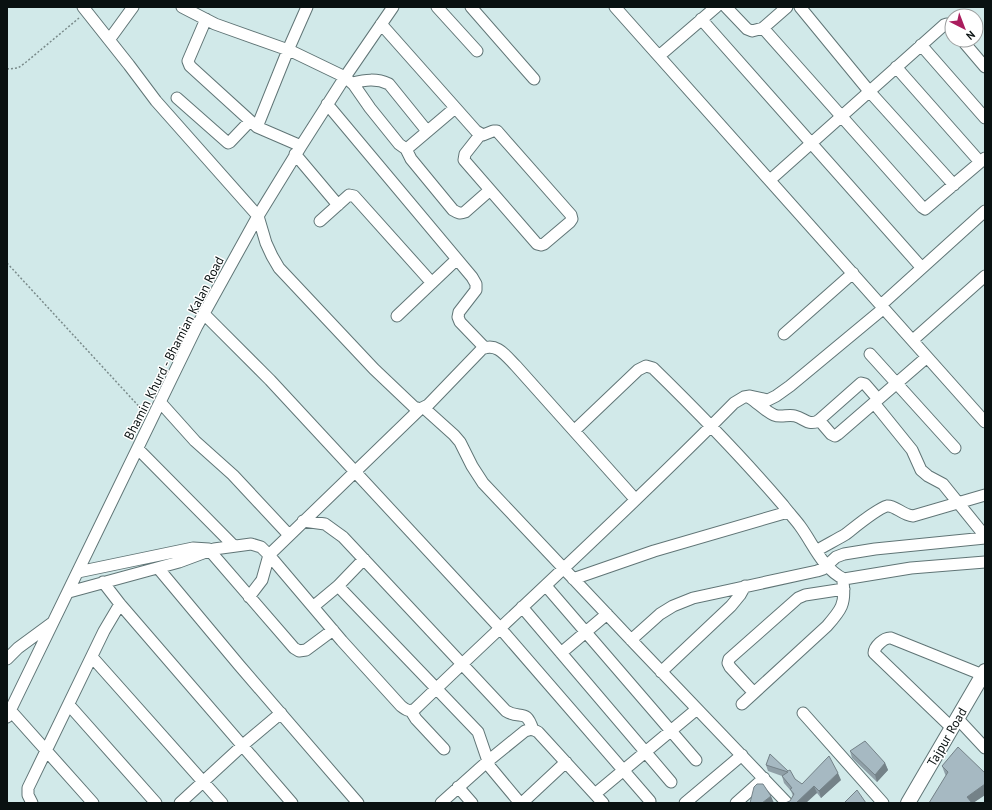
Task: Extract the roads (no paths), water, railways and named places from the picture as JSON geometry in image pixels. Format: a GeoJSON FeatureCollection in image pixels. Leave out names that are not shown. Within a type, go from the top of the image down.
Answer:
{"type":"FeatureCollection","features":[{"type":"Feature","properties":{"kind":"main road","name":"Tajpur Road"},"geometry":{"type":"LineString","coordinates":[[908,803],[984,673]]}},
{"type":"Feature","properties":{"kind":"street"},"geometry":{"type":"LineString","coordinates":[[109,40],[133,7]]}},
{"type":"Feature","properties":{"kind":"street"},"geometry":{"type":"LineString","coordinates":[[182,7],[215,24],[288,50],[348,80],[400,144],[406,149],[411,159],[453,210],[458,213],[461,214],[465,212],[490,190]]}},
{"type":"Feature","properties":{"kind":"street"},"geometry":{"type":"LineString","coordinates":[[177,98],[228,143],[230,142],[253,124],[307,7]]}},
{"type":"Feature","properties":{"kind":"street","name":"Bhamin Khurd - Bhamian Kalan Road"},"geometry":{"type":"LineString","coordinates":[[9,714],[204,314],[258,216],[298,150],[327,104],[348,80],[381,24],[393,7]]}},
{"type":"Feature","properties":{"kind":"street"},"geometry":{"type":"LineString","coordinates":[[437,7],[477,51]]}},
{"type":"Feature","properties":{"kind":"street"},"geometry":{"type":"LineString","coordinates":[[471,7],[534,79]]}},
{"type":"Feature","properties":{"kind":"street"},"geometry":{"type":"LineString","coordinates":[[615,7],[985,422]]}},
{"type":"Feature","properties":{"kind":"street"},"geometry":{"type":"LineString","coordinates":[[659,56],[716,7]]}},
{"type":"Feature","properties":{"kind":"street"},"geometry":{"type":"LineString","coordinates":[[726,7],[747,29],[752,31],[763,28],[787,7]]}},
{"type":"Feature","properties":{"kind":"street"},"geometry":{"type":"LineString","coordinates":[[800,7],[869,91],[954,185]]}},
{"type":"Feature","properties":{"kind":"street"},"geometry":{"type":"LineString","coordinates":[[85,9],[156,101],[258,216],[266,243],[272,256],[284,273],[374,369],[414,406],[422,408],[454,435],[460,442],[472,466],[483,483],[787,803]]}},
{"type":"Feature","properties":{"kind":"street"},"geometry":{"type":"LineString","coordinates":[[206,19],[188,64],[253,124],[298,150],[338,205]]}},
{"type":"Feature","properties":{"kind":"street"},"geometry":{"type":"LineString","coordinates":[[701,19],[810,144],[922,268]]}},
{"type":"Feature","properties":{"kind":"street"},"geometry":{"type":"LineString","coordinates":[[381,24],[480,135]]}},
{"type":"Feature","properties":{"kind":"street"},"geometry":{"type":"LineString","coordinates":[[770,180],[944,25]]}},
{"type":"Feature","properties":{"kind":"street"},"geometry":{"type":"LineString","coordinates":[[763,28],[925,209],[983,160],[896,67]]}},
{"type":"Feature","properties":{"kind":"street"},"geometry":{"type":"LineString","coordinates":[[921,45],[985,118]]}},
{"type":"Feature","properties":{"kind":"street"},"geometry":{"type":"LineString","coordinates":[[969,48],[985,67]]}},
{"type":"Feature","properties":{"kind":"street"},"geometry":{"type":"LineString","coordinates":[[348,80],[381,80],[389,84],[428,131]]}},
{"type":"Feature","properties":{"kind":"street"},"geometry":{"type":"LineString","coordinates":[[327,104],[472,277],[476,284],[476,290],[459,312],[458,317],[460,322],[485,348]]}},
{"type":"Feature","properties":{"kind":"street"},"geometry":{"type":"LineString","coordinates":[[406,149],[455,108]]}},
{"type":"Feature","properties":{"kind":"street"},"geometry":{"type":"LineString","coordinates":[[497,131],[571,215],[572,219],[544,244],[537,244],[490,190],[464,160],[464,157],[480,135],[497,131]]}},
{"type":"Feature","properties":{"kind":"street"},"geometry":{"type":"LineString","coordinates":[[320,221],[349,195],[354,196],[432,283]]}},
{"type":"Feature","properties":{"kind":"street"},"geometry":{"type":"LineString","coordinates":[[69,592],[179,562],[212,550],[251,544],[261,548],[269,555],[314,606],[332,630],[401,706],[407,711],[411,711],[415,709],[462,663],[564,569],[734,403],[748,396],[768,400],[790,386],[883,306],[922,268],[985,211]]}},
{"type":"Feature","properties":{"kind":"street"},"geometry":{"type":"LineString","coordinates":[[397,316],[457,259]]}},
{"type":"Feature","properties":{"kind":"street"},"geometry":{"type":"LineString","coordinates":[[784,334],[853,273]]}},
{"type":"Feature","properties":{"kind":"street"},"geometry":{"type":"LineString","coordinates":[[913,340],[985,276]]}},
{"type":"Feature","properties":{"kind":"street"},"geometry":{"type":"LineString","coordinates":[[204,314],[270,380],[500,628],[650,801]]}},
{"type":"Feature","properties":{"kind":"street"},"geometry":{"type":"LineString","coordinates":[[249,596],[262,580],[269,555],[485,348],[489,346],[495,347],[504,354],[575,430],[636,499]]}},
{"type":"Feature","properties":{"kind":"street"},"geometry":{"type":"LineString","coordinates":[[870,354],[955,448]]}},
{"type":"Feature","properties":{"kind":"street"},"geometry":{"type":"LineString","coordinates":[[819,420],[834,436],[927,357]]}},
{"type":"Feature","properties":{"kind":"street"},"geometry":{"type":"LineString","coordinates":[[575,430],[638,370],[646,366],[653,368],[711,426],[788,512],[800,526],[826,566],[836,575],[842,578],[856,578],[911,568],[985,562]]}},
{"type":"Feature","properties":{"kind":"street"},"geometry":{"type":"LineString","coordinates":[[748,396],[773,414],[778,416],[793,415],[808,423],[814,423],[861,383],[865,384],[912,450],[921,470],[928,476],[943,484],[985,537]]}},
{"type":"Feature","properties":{"kind":"street"},"geometry":{"type":"LineString","coordinates":[[160,402],[195,441],[233,475],[289,535]]}},
{"type":"Feature","properties":{"kind":"street"},"geometry":{"type":"LineString","coordinates":[[138,449],[234,546]]}},
{"type":"Feature","properties":{"kind":"street"},"geometry":{"type":"LineString","coordinates":[[816,551],[844,535],[887,506],[893,506],[906,515],[913,516],[985,495]]}},
{"type":"Feature","properties":{"kind":"street"},"geometry":{"type":"LineString","coordinates":[[573,579],[654,551],[788,512]]}},
{"type":"Feature","properties":{"kind":"street"},"geometry":{"type":"LineString","coordinates":[[303,522],[325,524],[344,537],[506,711],[510,713],[523,714],[527,717],[533,730]]}},
{"type":"Feature","properties":{"kind":"street"},"geometry":{"type":"LineString","coordinates":[[631,640],[660,614],[673,606],[693,598],[817,571],[836,558],[854,552],[985,537]]}},
{"type":"Feature","properties":{"kind":"street"},"geometry":{"type":"LineString","coordinates":[[78,572],[194,548],[212,550],[294,648],[299,651],[306,650],[332,630]]}},
{"type":"Feature","properties":{"kind":"street"},"geometry":{"type":"LineString","coordinates":[[314,606],[338,586],[364,559]]}},
{"type":"Feature","properties":{"kind":"street"},"geometry":{"type":"LineString","coordinates":[[158,568],[358,803]]}},
{"type":"Feature","properties":{"kind":"street"},"geometry":{"type":"LineString","coordinates":[[742,704],[827,626],[838,614],[844,600],[842,578]]}},
{"type":"Feature","properties":{"kind":"street"},"geometry":{"type":"LineString","coordinates":[[103,582],[120,604],[292,803]]}},
{"type":"Feature","properties":{"kind":"street"},"geometry":{"type":"LineString","coordinates":[[338,586],[478,732],[488,761],[497,776],[521,803],[566,762]]}},
{"type":"Feature","properties":{"kind":"street"},"geometry":{"type":"LineString","coordinates":[[546,586],[696,760]]}},
{"type":"Feature","properties":{"kind":"street"},"geometry":{"type":"LineString","coordinates":[[661,672],[731,606],[745,586]]}},
{"type":"Feature","properties":{"kind":"street"},"geometry":{"type":"LineString","coordinates":[[754,693],[730,666],[728,663],[729,660],[798,598],[804,595],[844,589]]}},
{"type":"Feature","properties":{"kind":"street"},"geometry":{"type":"LineString","coordinates":[[32,803],[28,796],[28,788],[92,657],[120,604]]}},
{"type":"Feature","properties":{"kind":"street"},"geometry":{"type":"LineString","coordinates":[[522,607],[671,782]]}},
{"type":"Feature","properties":{"kind":"street"},"geometry":{"type":"LineString","coordinates":[[561,653],[607,614]]}},
{"type":"Feature","properties":{"kind":"street"},"geometry":{"type":"LineString","coordinates":[[8,655],[54,622]]}},
{"type":"Feature","properties":{"kind":"street"},"geometry":{"type":"LineString","coordinates":[[984,673],[890,638],[885,639],[875,649],[874,653],[985,748]]}},
{"type":"Feature","properties":{"kind":"street"},"geometry":{"type":"LineString","coordinates":[[92,657],[222,803]]}},
{"type":"Feature","properties":{"kind":"street"},"geometry":{"type":"LineString","coordinates":[[69,705],[156,803]]}},
{"type":"Feature","properties":{"kind":"street"},"geometry":{"type":"LineString","coordinates":[[595,794],[697,709]]}},
{"type":"Feature","properties":{"kind":"street"},"geometry":{"type":"LineString","coordinates":[[411,711],[416,719],[444,749]]}},
{"type":"Feature","properties":{"kind":"street"},"geometry":{"type":"LineString","coordinates":[[180,803],[243,745],[281,713]]}},
{"type":"Feature","properties":{"kind":"street"},"geometry":{"type":"LineString","coordinates":[[803,713],[883,803]]}},
{"type":"Feature","properties":{"kind":"street"},"geometry":{"type":"LineString","coordinates":[[9,714],[47,750],[93,803]]}},
{"type":"Feature","properties":{"kind":"street"},"geometry":{"type":"LineString","coordinates":[[441,803],[488,761],[525,731],[533,730],[538,732],[603,803]]}},
{"type":"Feature","properties":{"kind":"street"},"geometry":{"type":"LineString","coordinates":[[685,803],[742,755]]}},
{"type":"Feature","properties":{"kind":"street"},"geometry":{"type":"LineString","coordinates":[[736,803],[764,778]]}},
{"type":"Feature","properties":{"kind":"street"},"geometry":{"type":"LineString","coordinates":[[458,787],[472,803]]}}]}
